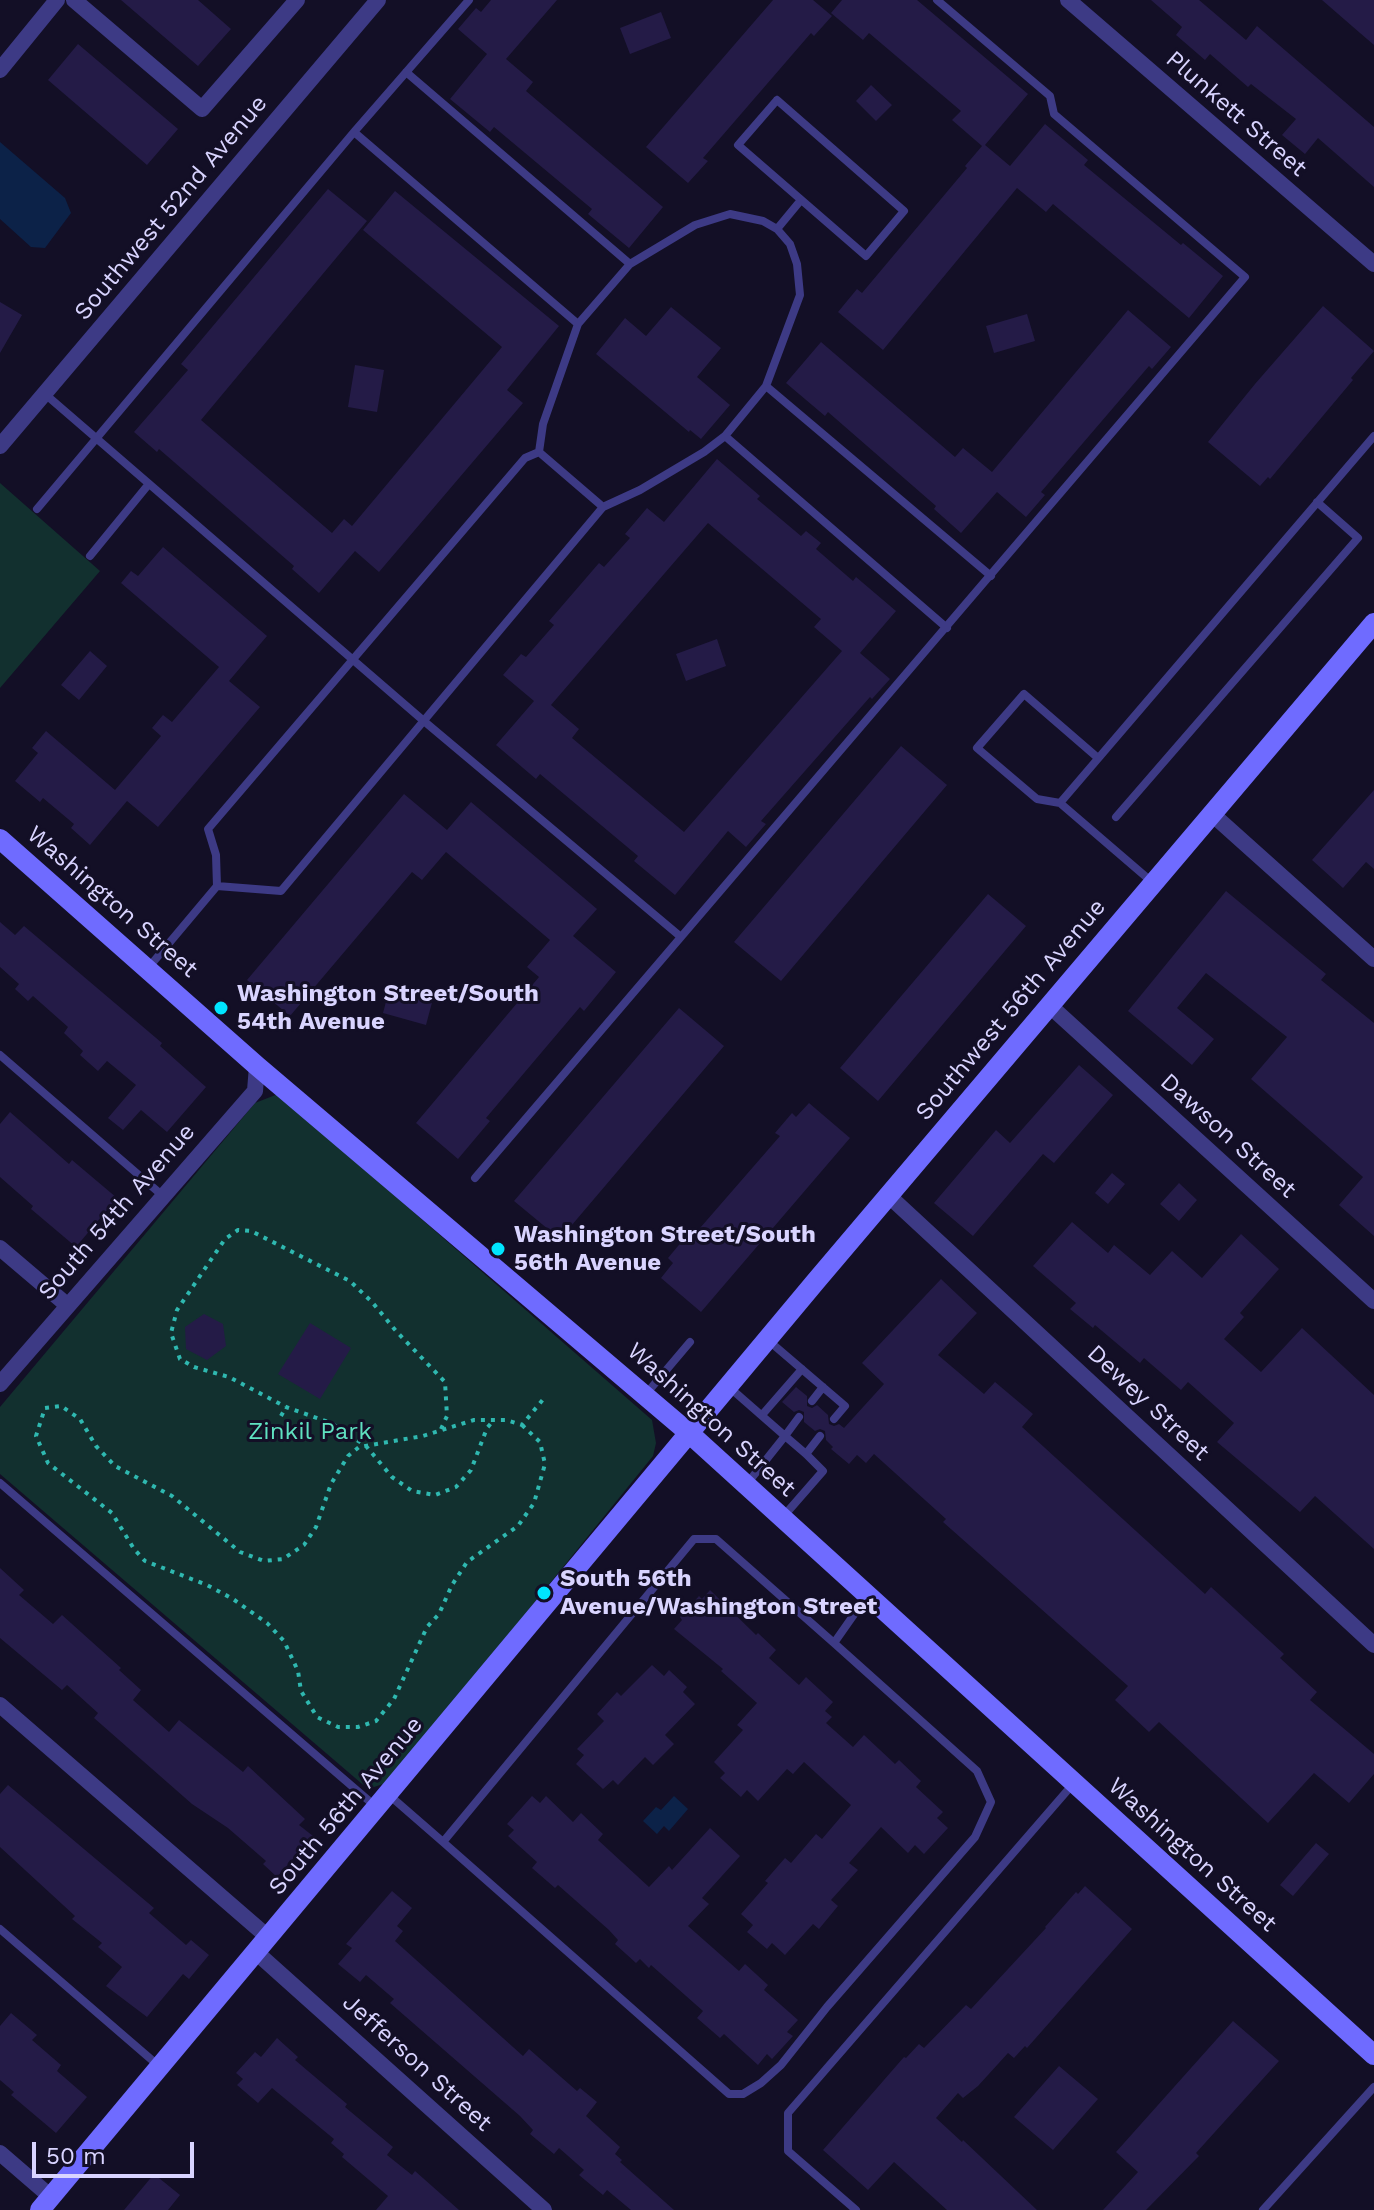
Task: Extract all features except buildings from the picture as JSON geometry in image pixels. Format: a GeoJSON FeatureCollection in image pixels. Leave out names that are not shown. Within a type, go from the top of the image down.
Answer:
{"type":"FeatureCollection","features":[{"type":"Feature","properties":{"kind":"street"},"geometry":{"type":"LineString","coordinates":[[0,70],[57,0]]}},
{"type":"Feature","properties":{"kind":"street"},"geometry":{"type":"LineString","coordinates":[[74,0],[202,109],[297,0]]}},
{"type":"Feature","properties":{"kind":"street","name":"Southwest 52nd Avenue"},"geometry":{"type":"LineString","coordinates":[[0,446],[378,0]]}},
{"type":"Feature","properties":{"kind":"street","name":"Plunkett Street"},"geometry":{"type":"LineString","coordinates":[[1068,0],[1374,264]]}},
{"type":"Feature","properties":{"kind":"street","name":"Southwest 56th Avenue"},"geometry":{"type":"LineString","coordinates":[[689,1433],[1374,623]]}},
{"type":"Feature","properties":{"kind":"street"},"geometry":{"type":"LineString","coordinates":[[1211,813],[1374,959]]}},
{"type":"Feature","properties":{"kind":"street","name":"Washington Street"},"geometry":{"type":"LineString","coordinates":[[0,839],[257,1066],[645,1394],[1374,2055]]}},
{"type":"Feature","properties":{"kind":"street","name":"Dawson Street"},"geometry":{"type":"LineString","coordinates":[[1049,1005],[1374,1301]]}},
{"type":"Feature","properties":{"kind":"street","name":"South 54th Avenue"},"geometry":{"type":"LineString","coordinates":[[0,1384],[255,1091],[257,1066]]}},
{"type":"Feature","properties":{"kind":"street","name":"Dewey Street"},"geometry":{"type":"LineString","coordinates":[[889,1196],[1374,1645]]}},
{"type":"Feature","properties":{"kind":"street"},"geometry":{"type":"LineString","coordinates":[[0,1248],[67,1305]]}},
{"type":"Feature","properties":{"kind":"street","name":"South 56th Avenue"},"geometry":{"type":"LineString","coordinates":[[46,2203],[689,1433]]}},
{"type":"Feature","properties":{"kind":"street","name":"Jefferson Street"},"geometry":{"type":"LineString","coordinates":[[0,1705],[544,2210]]}},
{"type":"Feature","properties":{"kind":"street"},"geometry":{"type":"LineString","coordinates":[[0,2153],[46,2203]]}},
{"type":"Feature","properties":{"kind":"lane"},"geometry":{"type":"LineString","coordinates":[[37,509],[469,0]]}},
{"type":"Feature","properties":{"kind":"lane"},"geometry":{"type":"LineString","coordinates":[[475,1178],[1245,277],[1054,114],[1050,96],[937,0]]}},
{"type":"Feature","properties":{"kind":"lane"},"geometry":{"type":"LineString","coordinates":[[406,72],[630,264]]}},
{"type":"Feature","properties":{"kind":"lane"},"geometry":{"type":"LineString","coordinates":[[777,100],[904,211],[866,256],[801,200],[738,145],[777,100]]}},
{"type":"Feature","properties":{"kind":"lane"},"geometry":{"type":"LineString","coordinates":[[354,132],[578,324]]}},
{"type":"Feature","properties":{"kind":"lane"},"geometry":{"type":"LineString","coordinates":[[777,229],[801,200]]}},
{"type":"Feature","properties":{"kind":"lane"},"geometry":{"type":"LineString","coordinates":[[217,886],[281,891],[603,507],[640,490],[725,436],[766,386],[800,295],[797,264],[790,244],[777,229],[763,221],[730,214],[695,225],[630,264],[578,324],[543,424],[539,452]]}},
{"type":"Feature","properties":{"kind":"lane"},"geometry":{"type":"LineString","coordinates":[[766,386],[991,576]]}},
{"type":"Feature","properties":{"kind":"lane"},"geometry":{"type":"LineString","coordinates":[[45,394],[352,660],[681,937]]}},
{"type":"Feature","properties":{"kind":"lane"},"geometry":{"type":"LineString","coordinates":[[725,436],[947,628]]}},
{"type":"Feature","properties":{"kind":"lane"},"geometry":{"type":"LineString","coordinates":[[1060,803],[1374,436]]}},
{"type":"Feature","properties":{"kind":"lane"},"geometry":{"type":"LineString","coordinates":[[539,452],[603,507]]}},
{"type":"Feature","properties":{"kind":"lane"},"geometry":{"type":"LineString","coordinates":[[148,968],[217,886],[216,855],[208,829],[525,458],[539,452]]}},
{"type":"Feature","properties":{"kind":"lane"},"geometry":{"type":"LineString","coordinates":[[90,556],[148,485]]}},
{"type":"Feature","properties":{"kind":"lane"},"geometry":{"type":"LineString","coordinates":[[1116,817],[1358,538],[1317,502]]}},
{"type":"Feature","properties":{"kind":"lane"},"geometry":{"type":"LineString","coordinates":[[1098,758],[1024,694],[977,748],[1037,799],[1060,803],[1152,882]]}},
{"type":"Feature","properties":{"kind":"lane"},"geometry":{"type":"LineString","coordinates":[[0,1055],[163,1196]]}},
{"type":"Feature","properties":{"kind":"lane"},"geometry":{"type":"LineString","coordinates":[[769,1341],[845,1406],[834,1419]]}},
{"type":"Feature","properties":{"kind":"lane"},"geometry":{"type":"LineString","coordinates":[[645,1394],[690,1342]]}},
{"type":"Feature","properties":{"kind":"lane"},"geometry":{"type":"LineString","coordinates":[[762,1415],[802,1369]]}},
{"type":"Feature","properties":{"kind":"lane"},"geometry":{"type":"LineString","coordinates":[[728,1387],[823,1471],[782,1519]]}},
{"type":"Feature","properties":{"kind":"lane"},"geometry":{"type":"LineString","coordinates":[[812,1401],[823,1387]]}},
{"type":"Feature","properties":{"kind":"lane"},"geometry":{"type":"LineString","coordinates":[[746,1485],[799,1417]]}},
{"type":"Feature","properties":{"kind":"lane"},"geometry":{"type":"LineString","coordinates":[[806,1454],[820,1436]]}},
{"type":"Feature","properties":{"kind":"lane"},"geometry":{"type":"LineString","coordinates":[[0,1483],[383,1801],[443,1842],[729,2094],[743,2094],[781,2065],[827,2007],[975,1837],[991,1802],[977,1771],[834,1643],[716,1539],[694,1539],[443,1842]]}},
{"type":"Feature","properties":{"kind":"lane"},"geometry":{"type":"LineString","coordinates":[[834,1643],[867,1596]]}},
{"type":"Feature","properties":{"kind":"lane"},"geometry":{"type":"LineString","coordinates":[[856,2210],[788,2151],[788,2113],[1074,1783]]}},
{"type":"Feature","properties":{"kind":"lane"},"geometry":{"type":"LineString","coordinates":[[0,1929],[160,2067]]}},
{"type":"Feature","properties":{"kind":"lane"},"geometry":{"type":"LineString","coordinates":[[1263,2210],[1374,2087]]}},
{"type":"Feature","properties":{"kind":"path"},"geometry":{"type":"LineString","coordinates":[[441,1429],[447,1416],[445,1382],[372,1302],[350,1281],[251,1231],[238,1230],[225,1239],[177,1310],[171,1333],[180,1359],[194,1367],[229,1377],[286,1407],[331,1423],[366,1446],[392,1477],[412,1491],[435,1495],[456,1487],[471,1470],[487,1428],[493,1421]]}},
{"type":"Feature","properties":{"kind":"path"},"geometry":{"type":"LineString","coordinates":[[522,1425],[545,1397]]}},
{"type":"Feature","properties":{"kind":"path"},"geometry":{"type":"LineString","coordinates":[[61,1406],[80,1419],[96,1446],[115,1466],[172,1496],[240,1552],[264,1561],[283,1559],[304,1545],[316,1527],[331,1484],[348,1456],[359,1447],[423,1436],[474,1420],[522,1425],[540,1442],[545,1464],[534,1503],[518,1526],[467,1562],[439,1614],[427,1627],[394,1699],[376,1721],[358,1727],[338,1727],[317,1717],[301,1691],[298,1671],[284,1641],[267,1623],[207,1585],[145,1561],[112,1513],[48,1463],[36,1436],[45,1408],[61,1406]]}},
{"type":"Feature","properties":{"kind":"path"},"geometry":{"type":"LineString","coordinates":[[281,1416],[286,1407]]}},
{"type":"Feature","properties":{"kind":"green space"},"geometry":{"type":"Polygon","coordinates":[[[0,483],[100,571],[0,688],[0,483]]]}},
{"type":"Feature","properties":{"kind":"green space","name":"Zinkil Park"},"geometry":{"type":"Polygon","coordinates":[[[278,1094],[652,1420],[656,1443],[653,1456],[389,1782],[368,1789],[0,1474],[0,1407],[255,1103],[278,1094]]]}},
{"type":"Feature","properties":{"kind":"water"},"geometry":{"type":"Polygon","coordinates":[[[0,142],[65,198],[71,213],[45,248],[31,247],[0,219],[0,142]]]}},
{"type":"Feature","properties":{"kind":"water"},"geometry":{"type":"Polygon","coordinates":[[[674,1796],[688,1809],[669,1831],[664,1826],[657,1834],[643,1821],[656,1807],[661,1810],[674,1796]]]}},
{"type":"Feature","properties":{"kind":"place","name":"Washington Street/South 54th Avenue"},"geometry":{"type":"Point","coordinates":[221,1008]}},
{"type":"Feature","properties":{"kind":"place","name":"Washington Street/South 56th Avenue"},"geometry":{"type":"Point","coordinates":[498,1249]}},
{"type":"Feature","properties":{"kind":"place","name":"South 56th Avenue/Washington Street"},"geometry":{"type":"Point","coordinates":[544,1593]}}]}
